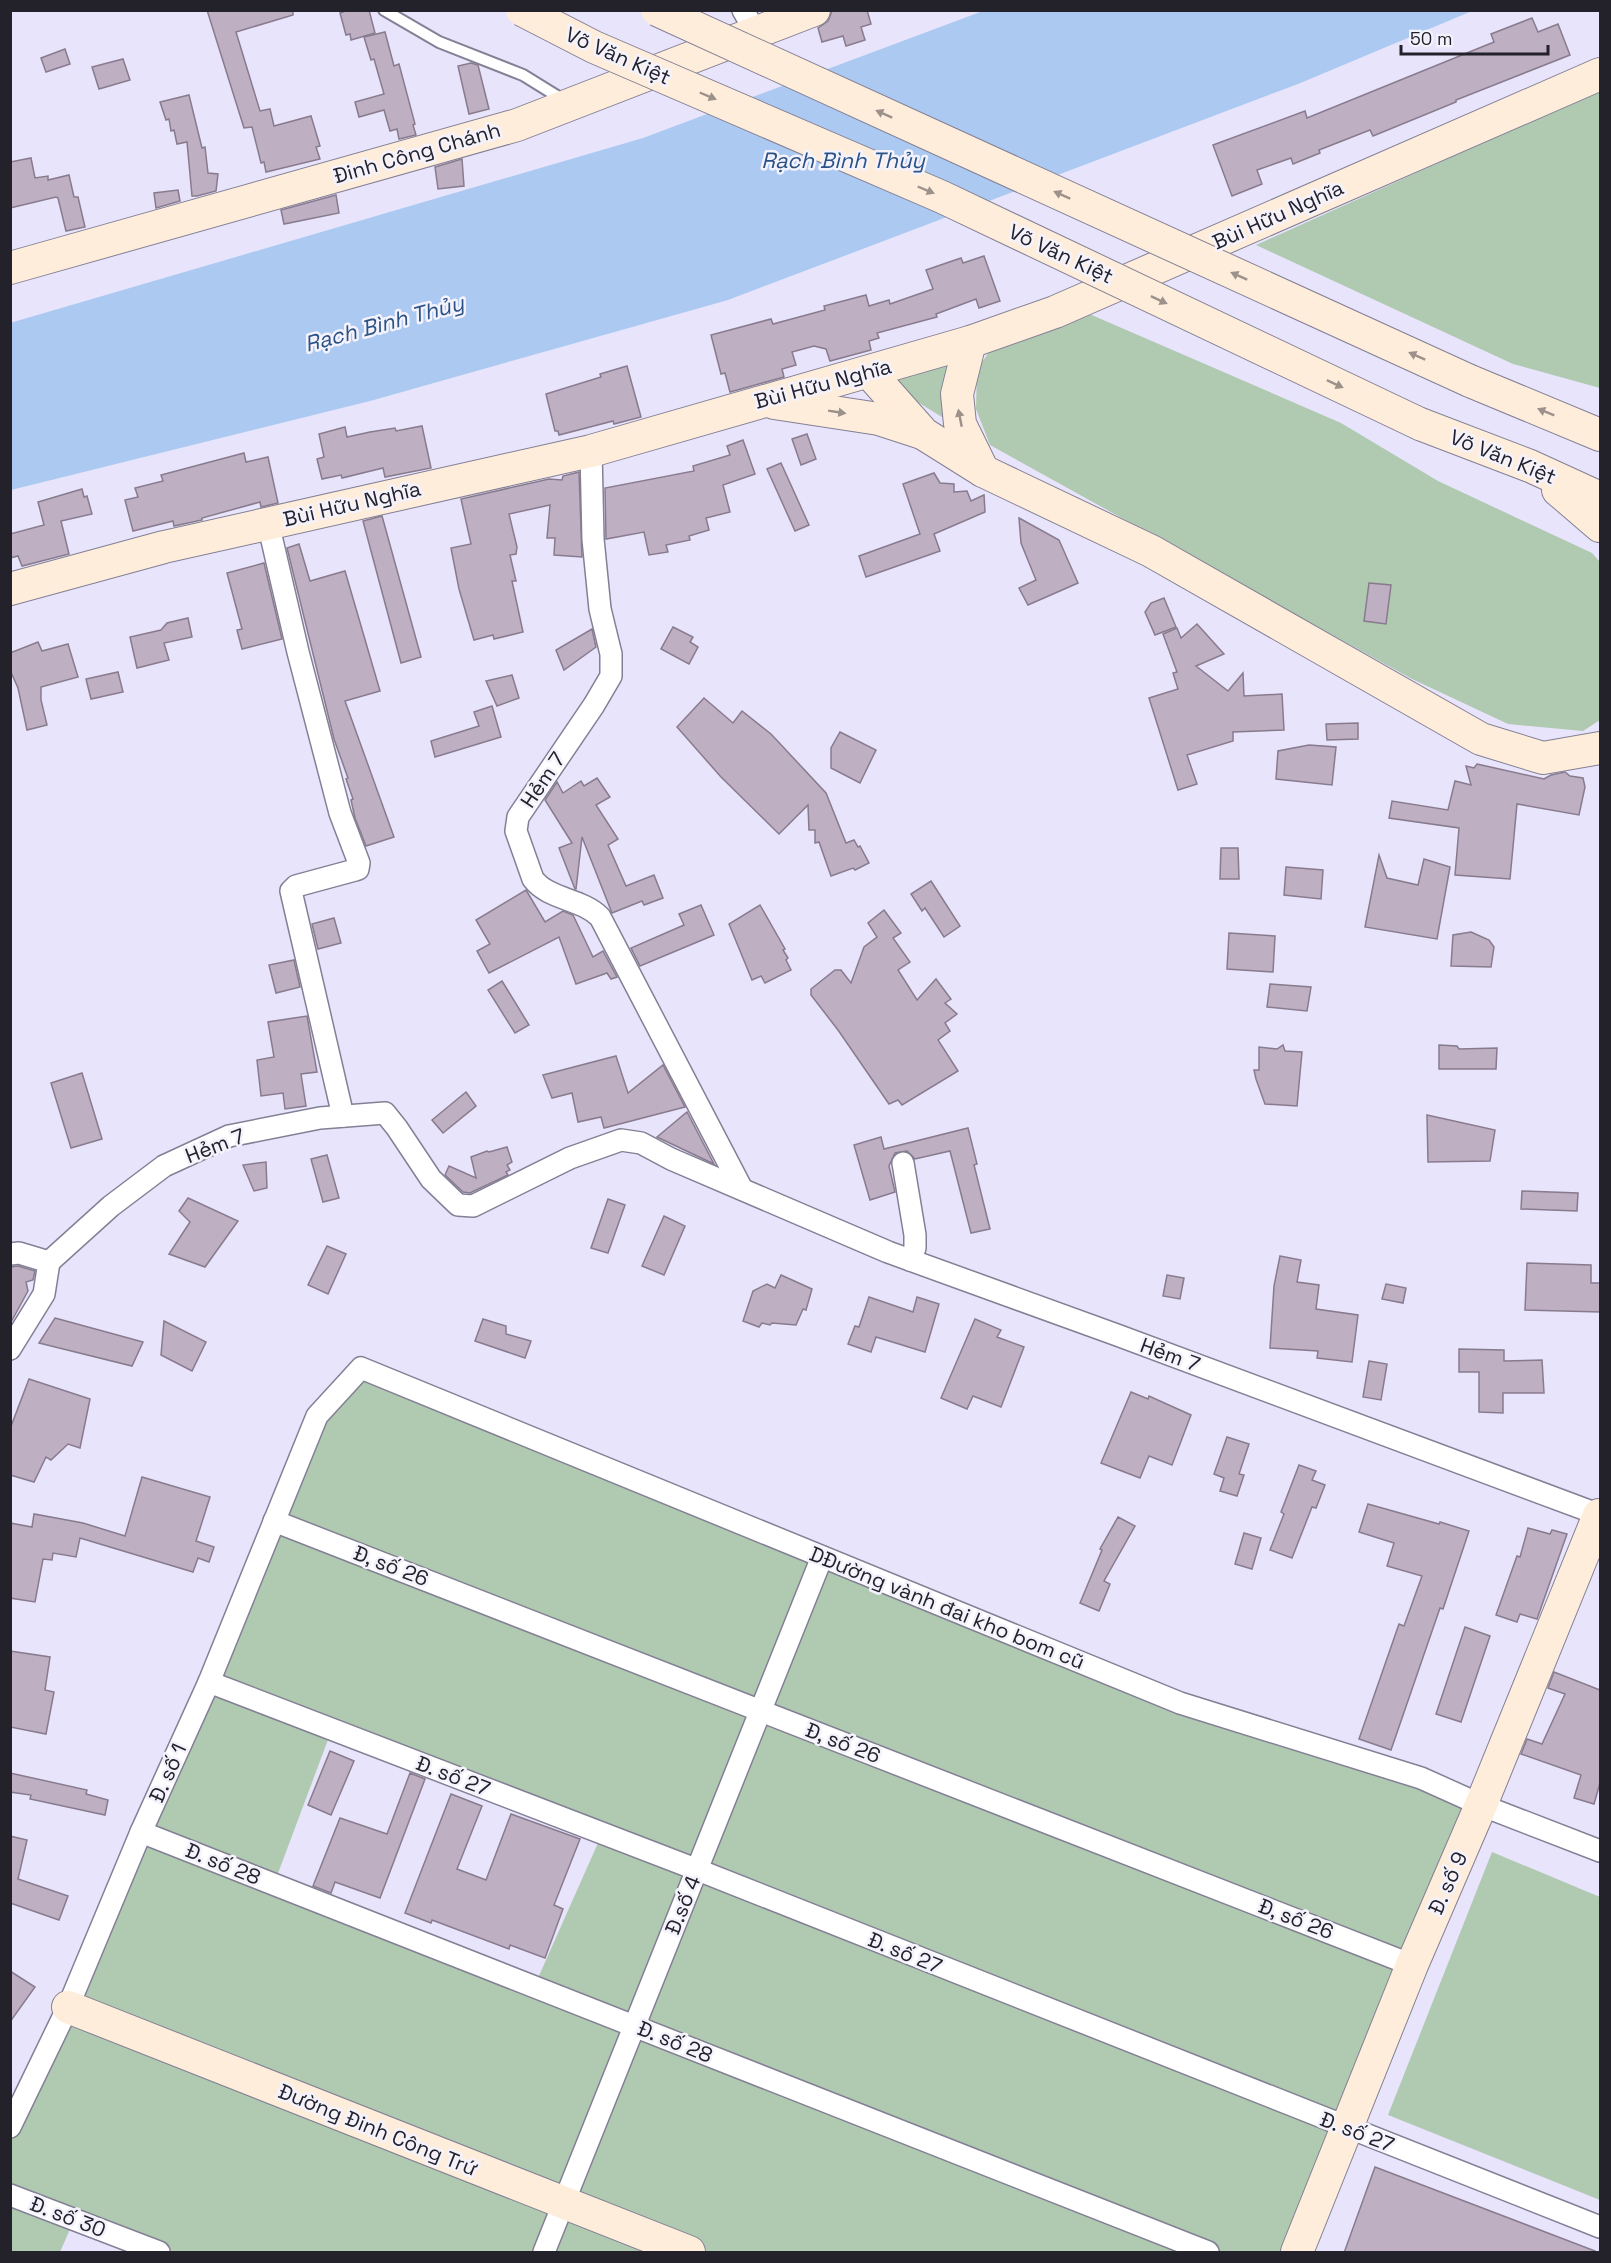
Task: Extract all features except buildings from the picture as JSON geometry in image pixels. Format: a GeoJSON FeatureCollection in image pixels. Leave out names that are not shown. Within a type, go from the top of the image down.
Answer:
{"type":"FeatureCollection","features":[{"type":"Feature","properties":{"kind":"main road","name":"Võ Văn Kiệt"},"geometry":{"type":"LineString","coordinates":[[522,10],[594,47],[942,197],[1420,424],[1530,466],[1600,498]]}},
{"type":"Feature","properties":{"kind":"main road"},"geometry":{"type":"LineString","coordinates":[[657,10],[1470,381],[1600,435]]}},
{"type":"Feature","properties":{"kind":"main road","name":"Đinh Công Chánh"},"geometry":{"type":"LineString","coordinates":[[10,268],[517,125],[570,105],[750,22],[814,10]]}},
{"type":"Feature","properties":{"kind":"main road","name":"Bùi Hữu Nghĩa"},"geometry":{"type":"LineString","coordinates":[[10,589],[164,547],[591,451],[970,342],[1055,312],[1600,74]]}},
{"type":"Feature","properties":{"kind":"main road"},"geometry":{"type":"LineString","coordinates":[[970,342],[957,394],[960,424],[983,471]]}},
{"type":"Feature","properties":{"kind":"main road"},"geometry":{"type":"LineString","coordinates":[[869,372],[924,434]]}},
{"type":"Feature","properties":{"kind":"main road"},"geometry":{"type":"LineString","coordinates":[[759,401],[879,419],[924,434],[983,471],[1151,551],[1481,739],[1543,758],[1600,748]]}},
{"type":"Feature","properties":{"kind":"main road"},"geometry":{"type":"LineString","coordinates":[[1530,466],[1600,526]]}},
{"type":"Feature","properties":{"kind":"main road","name":"Đ. số 9"},"geometry":{"type":"LineString","coordinates":[[1297,2253],[1412,1965],[1481,1806],[1600,1515]]}},
{"type":"Feature","properties":{"kind":"main road","name":"Đường Đinh Công Trứ"},"geometry":{"type":"LineString","coordinates":[[68,2007],[689,2253]]}},
{"type":"Feature","properties":{"kind":"street","name":"Hẻm 7"},"geometry":{"type":"LineString","coordinates":[[591,451],[593,539],[600,609],[611,654],[611,676],[518,817],[516,831],[533,879],[537,884],[548,891],[592,909],[600,917],[742,1189]]}},
{"type":"Feature","properties":{"kind":"street"},"geometry":{"type":"LineString","coordinates":[[268,523],[298,652],[340,813],[359,863],[358,869],[296,886],[291,891],[343,1116]]}},
{"type":"Feature","properties":{"kind":"street","name":"Hẻm 7"},"geometry":{"type":"LineString","coordinates":[[49,1262],[111,1206],[164,1166],[229,1136],[320,1118],[385,1113],[431,1179],[458,1205],[473,1206],[570,1158],[621,1140],[641,1143],[671,1159],[910,1260],[1600,1515]]}},
{"type":"Feature","properties":{"kind":"street"},"geometry":{"type":"LineString","coordinates":[[903,1163],[915,1235],[915,1248],[910,1260]]}},
{"type":"Feature","properties":{"kind":"street"},"geometry":{"type":"LineString","coordinates":[[10,1254],[19,1253],[49,1262],[44,1294],[10,1349]]}},
{"type":"Feature","properties":{"kind":"street","name":"DĐường vành đai kho bom cũ"},"geometry":{"type":"LineString","coordinates":[[317,1416],[362,1368],[1180,1703],[1422,1778],[1481,1806],[1600,1851]]}},
{"type":"Feature","properties":{"kind":"street","name":"Đ. số 1"},"geometry":{"type":"LineString","coordinates":[[10,2127],[68,2007],[141,1832],[209,1682],[317,1416]]}},
{"type":"Feature","properties":{"kind":"street"},"geometry":{"type":"LineString","coordinates":[[544,1443],[1180,1703]]}},
{"type":"Feature","properties":{"kind":"street","name":"Đ, số 26"},"geometry":{"type":"LineString","coordinates":[[274,1521],[1412,1965]]}},
{"type":"Feature","properties":{"kind":"street","name":"Đ.số 4"},"geometry":{"type":"LineString","coordinates":[[544,2253],[822,1557]]}},
{"type":"Feature","properties":{"kind":"street","name":"Đ. số 27"},"geometry":{"type":"LineString","coordinates":[[209,1682],[698,1870],[1600,2228]]}},
{"type":"Feature","properties":{"kind":"street","name":"Đ. số 28"},"geometry":{"type":"LineString","coordinates":[[141,1832],[1208,2253]]}},
{"type":"Feature","properties":{"kind":"street","name":"Đ. số 30"},"geometry":{"type":"LineString","coordinates":[[10,2195],[159,2253]]}},
{"type":"Feature","properties":{"kind":"lane"},"geometry":{"type":"LineString","coordinates":[[384,10],[439,42],[523,75],[570,105]]}},
{"type":"Feature","properties":{"kind":"green space"},"geometry":{"type":"Polygon","coordinates":[[[1600,92],[1600,388],[1513,364],[1256,245],[1600,92]]]}},
{"type":"Feature","properties":{"kind":"green space"},"geometry":{"type":"Polygon","coordinates":[[[1087,313],[1341,423],[1438,481],[1592,553],[1600,562],[1600,720],[1583,731],[1508,724],[1412,679],[990,445],[976,409],[977,369],[995,344],[1087,313]]]}},
{"type":"Feature","properties":{"kind":"green space"},"geometry":{"type":"Polygon","coordinates":[[[951,360],[941,393],[950,422],[887,383],[890,377],[951,360]]]}},
{"type":"Feature","properties":{"kind":"green space"},"geometry":{"type":"Polygon","coordinates":[[[361,1368],[822,1557],[1481,1805],[1297,2252],[159,2252],[74,2220],[60,2252],[11,2252],[11,2127],[317,1416],[361,1368]],[[332,1729],[274,1884],[534,1987],[602,1834],[332,1729]]]}},
{"type":"Feature","properties":{"kind":"green space"},"geometry":{"type":"Polygon","coordinates":[[[1492,1852],[1600,1897],[1600,2200],[1388,2115],[1492,1852]]]}},
{"type":"Feature","properties":{"kind":"water","name":"Rạch Bình Thủy"},"geometry":{"type":"Polygon","coordinates":[[[983,11],[1472,11],[1298,84],[728,300],[370,401],[11,490],[10,323],[643,138],[983,11]]]}}]}
